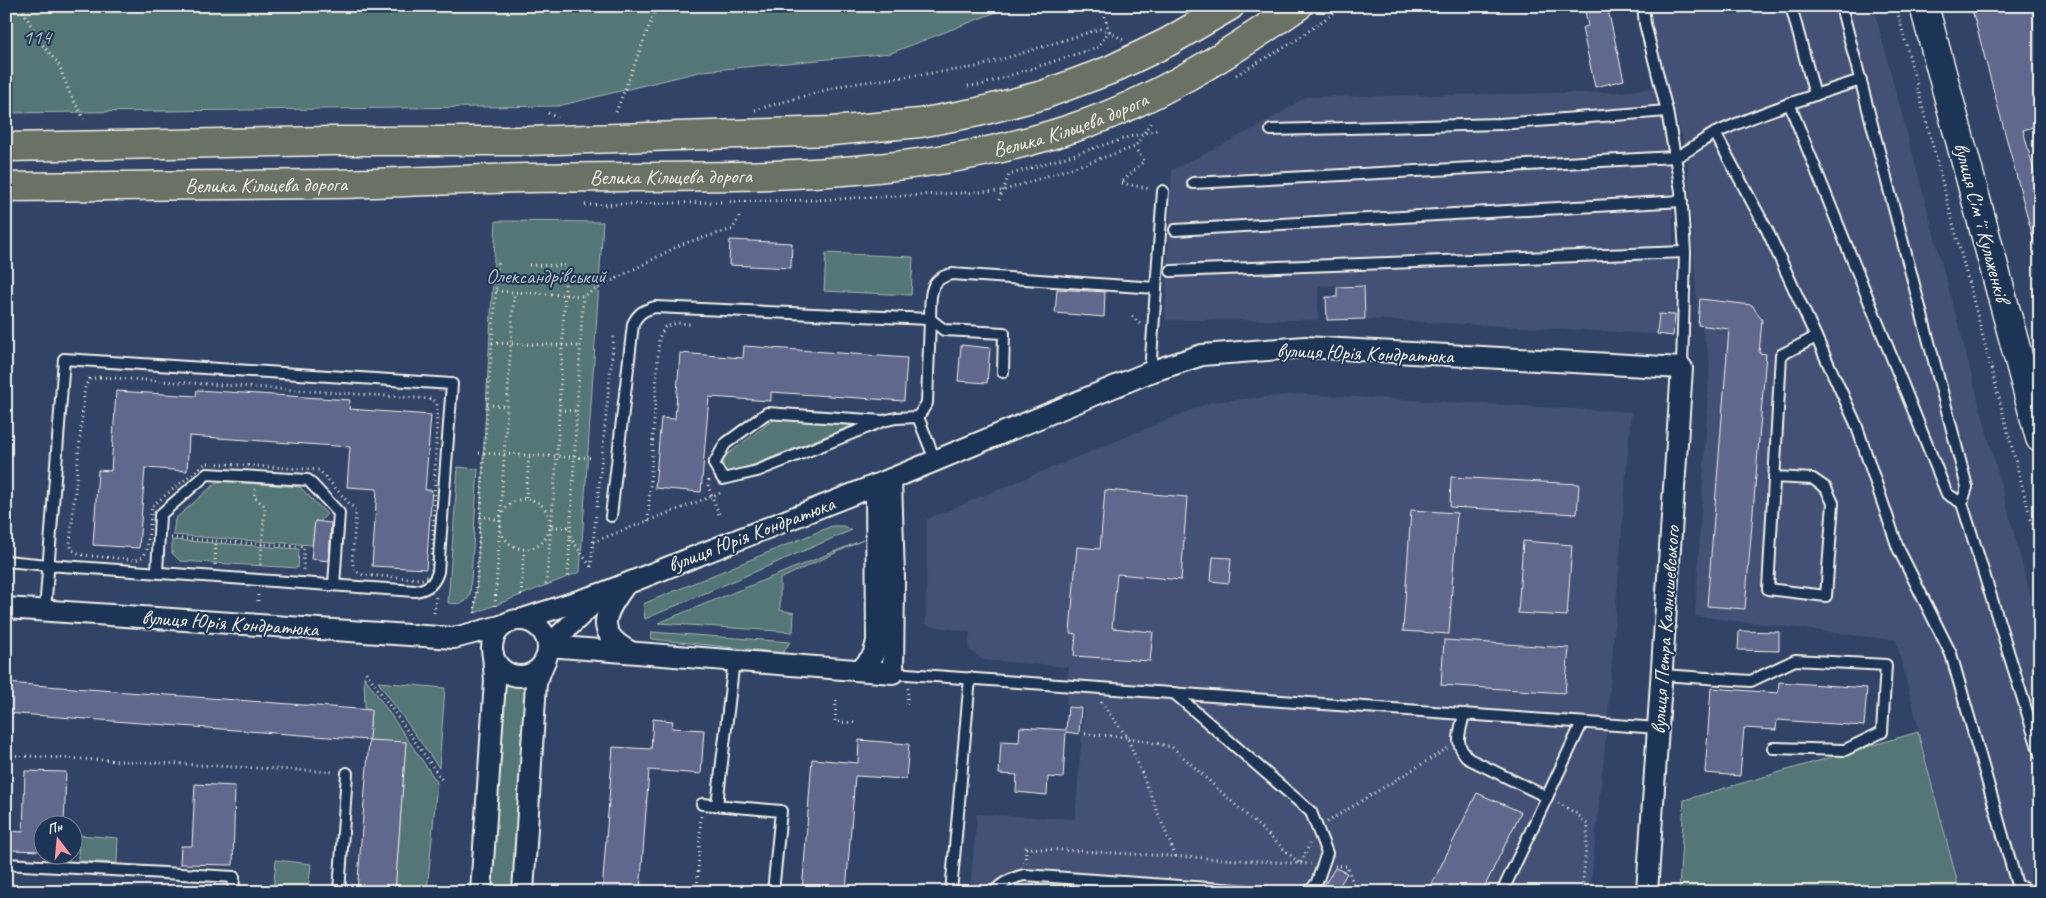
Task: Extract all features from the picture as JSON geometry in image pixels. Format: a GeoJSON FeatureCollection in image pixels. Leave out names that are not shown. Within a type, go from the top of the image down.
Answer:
{"type":"FeatureCollection","features":[{"type":"Feature","properties":{"kind":"main road","name":"Велика Кільцева дорога"},"geometry":{"type":"LineString","coordinates":[[6,147],[341,141],[537,140],[832,131],[920,123],[978,112],[1043,95],[1110,70],[1168,42],[1230,6]]}},
{"type":"Feature","properties":{"kind":"main road","name":"Велика Кільцева дорога"},"geometry":{"type":"LineString","coordinates":[[6,187],[332,184],[528,178],[708,176],[827,172],[900,166],[958,158],[1076,127],[1132,105],[1197,71],[1252,38],[1298,6]]}},
{"type":"Feature","properties":{"kind":"main road","name":"вулиця Сімʼї Кульженків"},"geometry":{"type":"LineString","coordinates":[[1924,6],[2040,438]]}},
{"type":"Feature","properties":{"kind":"street","name":"вулиця Юрія Кондратюка"},"geometry":{"type":"LineString","coordinates":[[454,638],[603,594],[884,482],[1150,372],[1202,355],[1305,347],[1682,368]]}},
{"type":"Feature","properties":{"kind":"street","name":"вулиця Петра Калнишевського"},"geometry":{"type":"LineString","coordinates":[[1647,892],[1682,368]]}},
{"type":"Feature","properties":{"kind":"street"},"geometry":{"type":"LineString","coordinates":[[861,670],[873,656],[877,642],[884,482]]}},
{"type":"Feature","properties":{"kind":"street"},"geometry":{"type":"LineString","coordinates":[[546,653],[629,651],[893,673],[894,578],[884,482]]}},
{"type":"Feature","properties":{"kind":"street"},"geometry":{"type":"LineString","coordinates":[[627,583],[609,607],[606,621],[608,633],[615,644],[629,651]]}},
{"type":"Feature","properties":{"kind":"street","name":"вулиця Юрія Кондратюка"},"geometry":{"type":"LineString","coordinates":[[546,653],[603,594]]}},
{"type":"Feature","properties":{"kind":"street","name":"вулиця Юрія Кондратюка"},"geometry":{"type":"LineString","coordinates":[[6,608],[454,638],[493,654]]}},
{"type":"Feature","properties":{"kind":"street"},"geometry":{"type":"LineString","coordinates":[[481,892],[495,681],[494,638],[512,622],[536,625],[546,638],[546,653],[536,683],[523,892]]}},
{"type":"Feature","properties":{"kind":"street"},"geometry":{"type":"LineString","coordinates":[[493,654],[495,661],[506,672],[520,676],[535,671],[546,653]]}},
{"type":"Feature","properties":{"kind":"lane"},"geometry":{"type":"LineString","coordinates":[[1643,6],[1645,24],[1667,111],[1682,201],[1684,252],[1682,368]]}},
{"type":"Feature","properties":{"kind":"lane"},"geometry":{"type":"LineString","coordinates":[[1791,6],[1815,95]]}},
{"type":"Feature","properties":{"kind":"lane"},"geometry":{"type":"LineString","coordinates":[[1841,6],[1862,80],[1967,487],[1962,503],[2040,754]]}},
{"type":"Feature","properties":{"kind":"lane"},"geometry":{"type":"LineString","coordinates":[[1192,183],[1675,157],[1686,153],[1715,133],[1789,103],[1862,80]]}},
{"type":"Feature","properties":{"kind":"lane"},"geometry":{"type":"LineString","coordinates":[[1789,103],[1946,494],[1962,503]]}},
{"type":"Feature","properties":{"kind":"lane"},"geometry":{"type":"LineString","coordinates":[[1271,130],[1500,124],[1667,111]]}},
{"type":"Feature","properties":{"kind":"lane"},"geometry":{"type":"LineString","coordinates":[[1715,133],[1767,230],[1856,424],[1898,548],[1951,654],[2017,885],[2032,892]]}},
{"type":"Feature","properties":{"kind":"lane"},"geometry":{"type":"LineString","coordinates":[[1150,372],[1163,191]]}},
{"type":"Feature","properties":{"kind":"lane"},"geometry":{"type":"LineString","coordinates":[[1175,230],[1682,201]]}},
{"type":"Feature","properties":{"kind":"lane"},"geometry":{"type":"LineString","coordinates":[[1171,272],[1684,252]]}},
{"type":"Feature","properties":{"kind":"lane"},"geometry":{"type":"LineString","coordinates":[[918,417],[927,403],[932,288],[936,281],[944,276],[952,274],[1156,288]]}},
{"type":"Feature","properties":{"kind":"lane"},"geometry":{"type":"LineString","coordinates":[[611,516],[633,324],[636,316],[645,309],[655,307],[930,319],[944,330],[1004,333],[1003,372]]}},
{"type":"Feature","properties":{"kind":"lane"},"geometry":{"type":"LineString","coordinates":[[1774,477],[1813,479],[1826,488],[1833,503],[1826,596],[1768,589],[1774,477],[1782,355],[1816,337]]}},
{"type":"Feature","properties":{"kind":"lane"},"geometry":{"type":"LineString","coordinates":[[6,561],[48,565],[415,591],[424,590],[435,582],[438,572],[452,384],[64,359],[48,565],[45,611]]}},
{"type":"Feature","properties":{"kind":"lane"},"geometry":{"type":"LineString","coordinates":[[883,421],[767,413],[725,444],[714,464],[723,480],[757,471],[883,421],[896,418],[918,417]]}},
{"type":"Feature","properties":{"kind":"lane"},"geometry":{"type":"LineString","coordinates":[[918,417],[935,460]]}},
{"type":"Feature","properties":{"kind":"lane"},"geometry":{"type":"LineString","coordinates":[[157,572],[160,515],[207,474],[308,480],[339,512],[334,585]]}},
{"type":"Feature","properties":{"kind":"lane"},"geometry":{"type":"LineString","coordinates":[[717,805],[734,660]]}},
{"type":"Feature","properties":{"kind":"lane"},"geometry":{"type":"LineString","coordinates":[[1662,675],[1751,681],[1794,660],[1886,666],[1882,732],[1845,750],[1774,748]]}},
{"type":"Feature","properties":{"kind":"lane"},"geometry":{"type":"LineString","coordinates":[[893,673],[1658,728]]}},
{"type":"Feature","properties":{"kind":"lane"},"geometry":{"type":"LineString","coordinates":[[951,892],[970,678]]}},
{"type":"Feature","properties":{"kind":"lane"},"geometry":{"type":"LineString","coordinates":[[1174,693],[1311,812],[1326,853],[1318,882],[1312,889],[1306,892]]}},
{"type":"Feature","properties":{"kind":"lane"},"geometry":{"type":"LineString","coordinates":[[1464,714],[1458,742],[1461,752],[1469,759],[1547,797]]}},
{"type":"Feature","properties":{"kind":"lane"},"geometry":{"type":"LineString","coordinates":[[1502,892],[1582,723]]}},
{"type":"Feature","properties":{"kind":"lane"},"geometry":{"type":"LineString","coordinates":[[339,892],[347,773]]}},
{"type":"Feature","properties":{"kind":"lane"},"geometry":{"type":"LineString","coordinates":[[702,804],[781,811],[774,892]]}},
{"type":"Feature","properties":{"kind":"lane"},"geometry":{"type":"LineString","coordinates":[[6,864],[234,877],[233,892]]}},
{"type":"Feature","properties":{"kind":"lane"},"geometry":{"type":"LineString","coordinates":[[994,892],[1000,884],[1013,877],[1024,875],[1265,892]]}},
{"type":"Feature","properties":{"kind":"path"},"geometry":{"type":"LineString","coordinates":[[21,6],[39,41],[58,63],[70,94],[84,119]]}},
{"type":"Feature","properties":{"kind":"path"},"geometry":{"type":"LineString","coordinates":[[616,112],[657,6]]}},
{"type":"Feature","properties":{"kind":"path"},"geometry":{"type":"LineString","coordinates":[[1104,6],[1109,31]]}},
{"type":"Feature","properties":{"kind":"path"},"geometry":{"type":"LineString","coordinates":[[1896,6],[2040,554]]}},
{"type":"Feature","properties":{"kind":"path"},"geometry":{"type":"LineString","coordinates":[[748,112],[844,85],[977,67],[1100,29],[1109,31],[1124,40],[1131,37]]}},
{"type":"Feature","properties":{"kind":"path"},"geometry":{"type":"LineString","coordinates":[[968,86],[981,85],[1098,47],[1109,31]]}},
{"type":"Feature","properties":{"kind":"path"},"geometry":{"type":"LineString","coordinates":[[555,124],[562,120]]}},
{"type":"Feature","properties":{"kind":"path"},"geometry":{"type":"LineString","coordinates":[[999,200],[1009,175],[1128,137],[1158,130]]}},
{"type":"Feature","properties":{"kind":"path"},"geometry":{"type":"LineString","coordinates":[[1137,150],[1144,161],[1121,183],[1163,191]]}},
{"type":"Feature","properties":{"kind":"path"},"geometry":{"type":"LineString","coordinates":[[496,291],[583,296],[682,244],[733,229],[740,216]]}},
{"type":"Feature","properties":{"kind":"path"},"geometry":{"type":"LineString","coordinates":[[475,613],[487,405],[498,262]]}},
{"type":"Feature","properties":{"kind":"path"},"geometry":{"type":"LineString","coordinates":[[528,265],[566,266],[557,456],[546,586]]}},
{"type":"Feature","properties":{"kind":"path"},"geometry":{"type":"LineString","coordinates":[[495,606],[502,454],[514,292]]}},
{"type":"Feature","properties":{"kind":"path"},"geometry":{"type":"LineString","coordinates":[[568,576],[583,296]]}},
{"type":"Feature","properties":{"kind":"path"},"geometry":{"type":"LineString","coordinates":[[648,521],[659,338],[665,327],[677,324],[697,324]]}},
{"type":"Feature","properties":{"kind":"path"},"geometry":{"type":"LineString","coordinates":[[570,537],[591,567],[614,335]]}},
{"type":"Feature","properties":{"kind":"path"},"geometry":{"type":"LineString","coordinates":[[492,343],[580,346]]}},
{"type":"Feature","properties":{"kind":"path"},"geometry":{"type":"LineString","coordinates":[[487,405],[506,406]]}},
{"type":"Feature","properties":{"kind":"path"},"geometry":{"type":"LineString","coordinates":[[559,410],[576,411]]}},
{"type":"Feature","properties":{"kind":"path"},"geometry":{"type":"LineString","coordinates":[[479,453],[593,458]]}},
{"type":"Feature","properties":{"kind":"path"},"geometry":{"type":"LineString","coordinates":[[526,498],[529,455]]}},
{"type":"Feature","properties":{"kind":"path"},"geometry":{"type":"LineString","coordinates":[[256,466],[254,497],[265,506],[258,601]]}},
{"type":"Feature","properties":{"kind":"path"},"geometry":{"type":"LineString","coordinates":[[709,478],[708,486],[719,514]]}},
{"type":"Feature","properties":{"kind":"path"},"geometry":{"type":"LineString","coordinates":[[526,498],[540,504],[550,519],[552,527],[545,541],[540,546],[524,550],[506,540],[502,534],[500,520],[502,512],[508,506],[515,501],[526,498]]}},
{"type":"Feature","properties":{"kind":"path"},"geometry":{"type":"LineString","coordinates":[[480,516],[500,520]]}},
{"type":"Feature","properties":{"kind":"path"},"geometry":{"type":"LineString","coordinates":[[552,527],[570,527]]}},
{"type":"Feature","properties":{"kind":"path"},"geometry":{"type":"LineString","coordinates":[[170,546],[171,538],[304,547],[303,571]]}},
{"type":"Feature","properties":{"kind":"path"},"geometry":{"type":"LineString","coordinates":[[215,566],[216,541]]}},
{"type":"Feature","properties":{"kind":"path"},"geometry":{"type":"LineString","coordinates":[[522,595],[524,550]]}},
{"type":"Feature","properties":{"kind":"path"},"geometry":{"type":"LineString","coordinates":[[206,565],[224,566]]}},
{"type":"Feature","properties":{"kind":"path"},"geometry":{"type":"LineString","coordinates":[[251,568],[269,569]]}},
{"type":"Feature","properties":{"kind":"path"},"geometry":{"type":"LineString","coordinates":[[294,570],[311,571]]}},
{"type":"Feature","properties":{"kind":"path"},"geometry":{"type":"LineString","coordinates":[[366,672],[442,780]]}},
{"type":"Feature","properties":{"kind":"path"},"geometry":{"type":"LineString","coordinates":[[1090,687],[1127,737],[1176,856]]}},
{"type":"Feature","properties":{"kind":"path"},"geometry":{"type":"LineString","coordinates":[[836,700],[835,722],[858,723]]}},
{"type":"Feature","properties":{"kind":"path"},"geometry":{"type":"LineString","coordinates":[[1085,734],[1127,737],[1172,747],[1300,864]]}},
{"type":"Feature","properties":{"kind":"path"},"geometry":{"type":"LineString","coordinates":[[1300,864],[1317,829],[1458,742]]}},
{"type":"Feature","properties":{"kind":"path"},"geometry":{"type":"LineString","coordinates":[[6,755],[347,773]]}},
{"type":"Feature","properties":{"kind":"path"},"geometry":{"type":"LineString","coordinates":[[1547,797],[1577,814],[1588,825],[1582,892]]}},
{"type":"Feature","properties":{"kind":"path"},"geometry":{"type":"LineString","coordinates":[[697,892],[702,804]]}},
{"type":"Feature","properties":{"kind":"path"},"geometry":{"type":"LineString","coordinates":[[1026,848],[1347,866],[1356,892]]}},
{"type":"Feature","properties":{"kind":"shaded area"},"geometry":{"type":"Polygon","coordinates":[[[1647,6],[1873,6],[2040,631],[2040,892],[1960,892],[1896,640],[1695,616],[1710,363],[1697,305],[1687,153],[1648,24],[1647,6]]]}},
{"type":"Feature","properties":{"kind":"shaded area"},"geometry":{"type":"Polygon","coordinates":[[[1657,87],[1673,195],[1673,245],[1676,261],[1675,315],[1659,314],[1657,334],[1366,319],[1364,285],[1318,286],[1318,320],[1165,320],[1172,170],[1259,126],[1306,97],[1623,92],[1657,87]]]}},
{"type":"Feature","properties":{"kind":"shaded area"},"geometry":{"type":"Polygon","coordinates":[[[1300,394],[1631,412],[1607,725],[1590,892],[970,892],[977,814],[1075,819],[1084,707],[1066,705],[1069,667],[983,660],[969,649],[970,632],[926,625],[927,519],[1211,402],[1300,394]]]}},
{"type":"Feature","properties":{"kind":"green space","name":"114"},"geometry":{"type":"Polygon","coordinates":[[[6,6],[1012,6],[891,53],[703,71],[558,106],[6,113],[6,6]]]}},
{"type":"Feature","properties":{"kind":"green space","name":"Олександрівський"},"geometry":{"type":"Polygon","coordinates":[[[496,221],[603,222],[580,572],[475,613],[496,221]]]}},
{"type":"Feature","properties":{"kind":"green space"},"geometry":{"type":"Polygon","coordinates":[[[826,253],[913,257],[911,295],[824,291],[826,253]]]}},
{"type":"Feature","properties":{"kind":"green space"},"geometry":{"type":"Polygon","coordinates":[[[774,419],[861,422],[730,474],[723,467],[724,457],[774,419]]]}},
{"type":"Feature","properties":{"kind":"green space"},"geometry":{"type":"Polygon","coordinates":[[[458,467],[478,469],[470,595],[466,601],[455,604],[448,603],[458,467]]]}},
{"type":"Feature","properties":{"kind":"green space"},"geometry":{"type":"Polygon","coordinates":[[[218,481],[300,487],[327,514],[320,522],[315,521],[312,545],[173,535],[175,519],[218,481]]]}},
{"type":"Feature","properties":{"kind":"green space"},"geometry":{"type":"Polygon","coordinates":[[[832,526],[843,526],[852,530],[645,619],[643,604],[832,526]]]}},
{"type":"Feature","properties":{"kind":"green space"},"geometry":{"type":"Polygon","coordinates":[[[172,540],[299,549],[298,568],[180,561],[172,553],[172,540]]]}},
{"type":"Feature","properties":{"kind":"green space"},"geometry":{"type":"Polygon","coordinates":[[[863,540],[780,579],[780,610],[794,613],[793,632],[658,623],[863,540]]]}},
{"type":"Feature","properties":{"kind":"green space"},"geometry":{"type":"Polygon","coordinates":[[[652,632],[790,642],[783,653],[651,639],[652,632]]]}},
{"type":"Feature","properties":{"kind":"green space"},"geometry":{"type":"Polygon","coordinates":[[[364,676],[437,782],[427,892],[395,892],[406,743],[369,740],[371,710],[365,709],[364,676]]]}},
{"type":"Feature","properties":{"kind":"green space"},"geometry":{"type":"Polygon","coordinates":[[[378,682],[445,688],[439,768],[378,682]]]}},
{"type":"Feature","properties":{"kind":"green space"},"geometry":{"type":"Polygon","coordinates":[[[505,685],[532,686],[519,892],[490,892],[505,685]]]}},
{"type":"Feature","properties":{"kind":"green space"},"geometry":{"type":"Polygon","coordinates":[[[1918,732],[1960,892],[1679,892],[1684,800],[1918,732]]]}},
{"type":"Feature","properties":{"kind":"green space"},"geometry":{"type":"Polygon","coordinates":[[[82,835],[118,838],[117,863],[82,861],[82,835]]]}},
{"type":"Feature","properties":{"kind":"green space"},"geometry":{"type":"Polygon","coordinates":[[[276,860],[311,864],[308,892],[273,892],[276,860]]]}},
{"type":"Feature","properties":{"kind":"building"},"geometry":{"type":"Polygon","coordinates":[[[1584,6],[1607,6],[1624,80],[1595,87],[1582,28],[1588,26],[1584,6]]]}},
{"type":"Feature","properties":{"kind":"building"},"geometry":{"type":"Polygon","coordinates":[[[1971,6],[2040,6],[2040,125],[2023,130],[2040,193],[2040,244],[2035,245],[1971,6]]]}},
{"type":"Feature","properties":{"kind":"building"},"geometry":{"type":"Polygon","coordinates":[[[730,240],[792,243],[791,268],[729,265],[730,240]]]}},
{"type":"Feature","properties":{"kind":"building"},"geometry":{"type":"Polygon","coordinates":[[[1364,286],[1365,319],[1327,320],[1326,297],[1337,297],[1337,287],[1364,286]]]}},
{"type":"Feature","properties":{"kind":"building"},"geometry":{"type":"Polygon","coordinates":[[[1057,289],[1105,292],[1104,317],[1055,313],[1057,289]]]}},
{"type":"Feature","properties":{"kind":"building"},"geometry":{"type":"Polygon","coordinates":[[[1700,299],[1752,305],[1762,320],[1759,353],[1766,354],[1745,609],[1707,606],[1729,329],[1698,325],[1700,299]]]}},
{"type":"Feature","properties":{"kind":"building"},"geometry":{"type":"Polygon","coordinates":[[[1659,314],[1675,315],[1673,336],[1657,334],[1659,314]]]}},
{"type":"Feature","properties":{"kind":"building"},"geometry":{"type":"Polygon","coordinates":[[[961,345],[990,348],[987,383],[958,381],[961,345]]]}},
{"type":"Feature","properties":{"kind":"building"},"geometry":{"type":"Polygon","coordinates":[[[744,346],[907,358],[904,401],[771,392],[771,401],[709,397],[701,492],[655,488],[661,418],[675,419],[680,353],[743,358],[744,346]]]}},
{"type":"Feature","properties":{"kind":"building"},"geometry":{"type":"Polygon","coordinates":[[[197,390],[350,400],[349,409],[431,415],[425,490],[432,490],[426,569],[372,566],[377,489],[347,487],[350,447],[189,436],[187,471],[145,468],[139,548],[93,545],[98,470],[111,471],[116,391],[196,396],[197,390]]]}},
{"type":"Feature","properties":{"kind":"building"},"geometry":{"type":"Polygon","coordinates":[[[1451,477],[1579,484],[1577,514],[1450,507],[1451,477]]]}},
{"type":"Feature","properties":{"kind":"building"},"geometry":{"type":"Polygon","coordinates":[[[1105,490],[1187,497],[1181,580],[1117,574],[1112,628],[1153,632],[1150,661],[1074,656],[1076,634],[1070,633],[1077,547],[1100,549],[1105,490]]]}},
{"type":"Feature","properties":{"kind":"building"},"geometry":{"type":"Polygon","coordinates":[[[1411,510],[1457,513],[1449,634],[1403,631],[1411,510]]]}},
{"type":"Feature","properties":{"kind":"building"},"geometry":{"type":"Polygon","coordinates":[[[315,521],[331,523],[329,561],[311,559],[315,521]]]}},
{"type":"Feature","properties":{"kind":"building"},"geometry":{"type":"Polygon","coordinates":[[[1523,541],[1572,545],[1567,616],[1518,613],[1523,541]]]}},
{"type":"Feature","properties":{"kind":"building"},"geometry":{"type":"Polygon","coordinates":[[[1213,557],[1231,558],[1229,583],[1211,581],[1213,557]]]}},
{"type":"Feature","properties":{"kind":"building"},"geometry":{"type":"Polygon","coordinates":[[[1739,631],[1779,632],[1779,651],[1738,650],[1739,631]]]}},
{"type":"Feature","properties":{"kind":"building"},"geometry":{"type":"Polygon","coordinates":[[[1444,640],[1569,648],[1565,693],[1441,685],[1444,640]]]}},
{"type":"Feature","properties":{"kind":"building"},"geometry":{"type":"Polygon","coordinates":[[[1779,682],[1867,688],[1864,726],[1777,720],[1776,730],[1744,728],[1740,776],[1705,773],[1711,688],[1778,693],[1779,682]]]}},
{"type":"Feature","properties":{"kind":"building"},"geometry":{"type":"Polygon","coordinates":[[[6,683],[371,710],[369,740],[6,713],[6,683]]]}},
{"type":"Feature","properties":{"kind":"building"},"geometry":{"type":"Polygon","coordinates":[[[1068,707],[1081,708],[1079,734],[1066,732],[1063,778],[1048,777],[1047,795],[1016,792],[1017,775],[999,774],[1001,741],[1019,742],[1020,727],[1066,730],[1068,707]]]}},
{"type":"Feature","properties":{"kind":"building"},"geometry":{"type":"Polygon","coordinates":[[[653,719],[673,721],[672,728],[704,730],[701,774],[649,770],[640,892],[602,892],[613,747],[651,749],[653,719]]]}},
{"type":"Feature","properties":{"kind":"building"},"geometry":{"type":"Polygon","coordinates":[[[369,740],[406,742],[395,892],[357,892],[369,740]]]}},
{"type":"Feature","properties":{"kind":"building"},"geometry":{"type":"Polygon","coordinates":[[[859,740],[909,744],[906,779],[855,776],[846,892],[802,892],[812,759],[858,763],[859,740]]]}},
{"type":"Feature","properties":{"kind":"building"},"geometry":{"type":"Polygon","coordinates":[[[25,771],[66,772],[64,816],[32,816],[32,851],[11,850],[11,831],[23,832],[25,771]]]}},
{"type":"Feature","properties":{"kind":"building"},"geometry":{"type":"Polygon","coordinates":[[[195,784],[235,786],[233,865],[180,864],[181,846],[192,846],[195,784]]]}},
{"type":"Feature","properties":{"kind":"building"},"geometry":{"type":"Polygon","coordinates":[[[1477,793],[1521,812],[1482,892],[1428,892],[1477,793]]]}},
{"type":"Feature","properties":{"kind":"building"},"geometry":{"type":"Polygon","coordinates":[[[1335,868],[1347,873],[1336,892],[1320,892],[1335,868]]]}}]}
